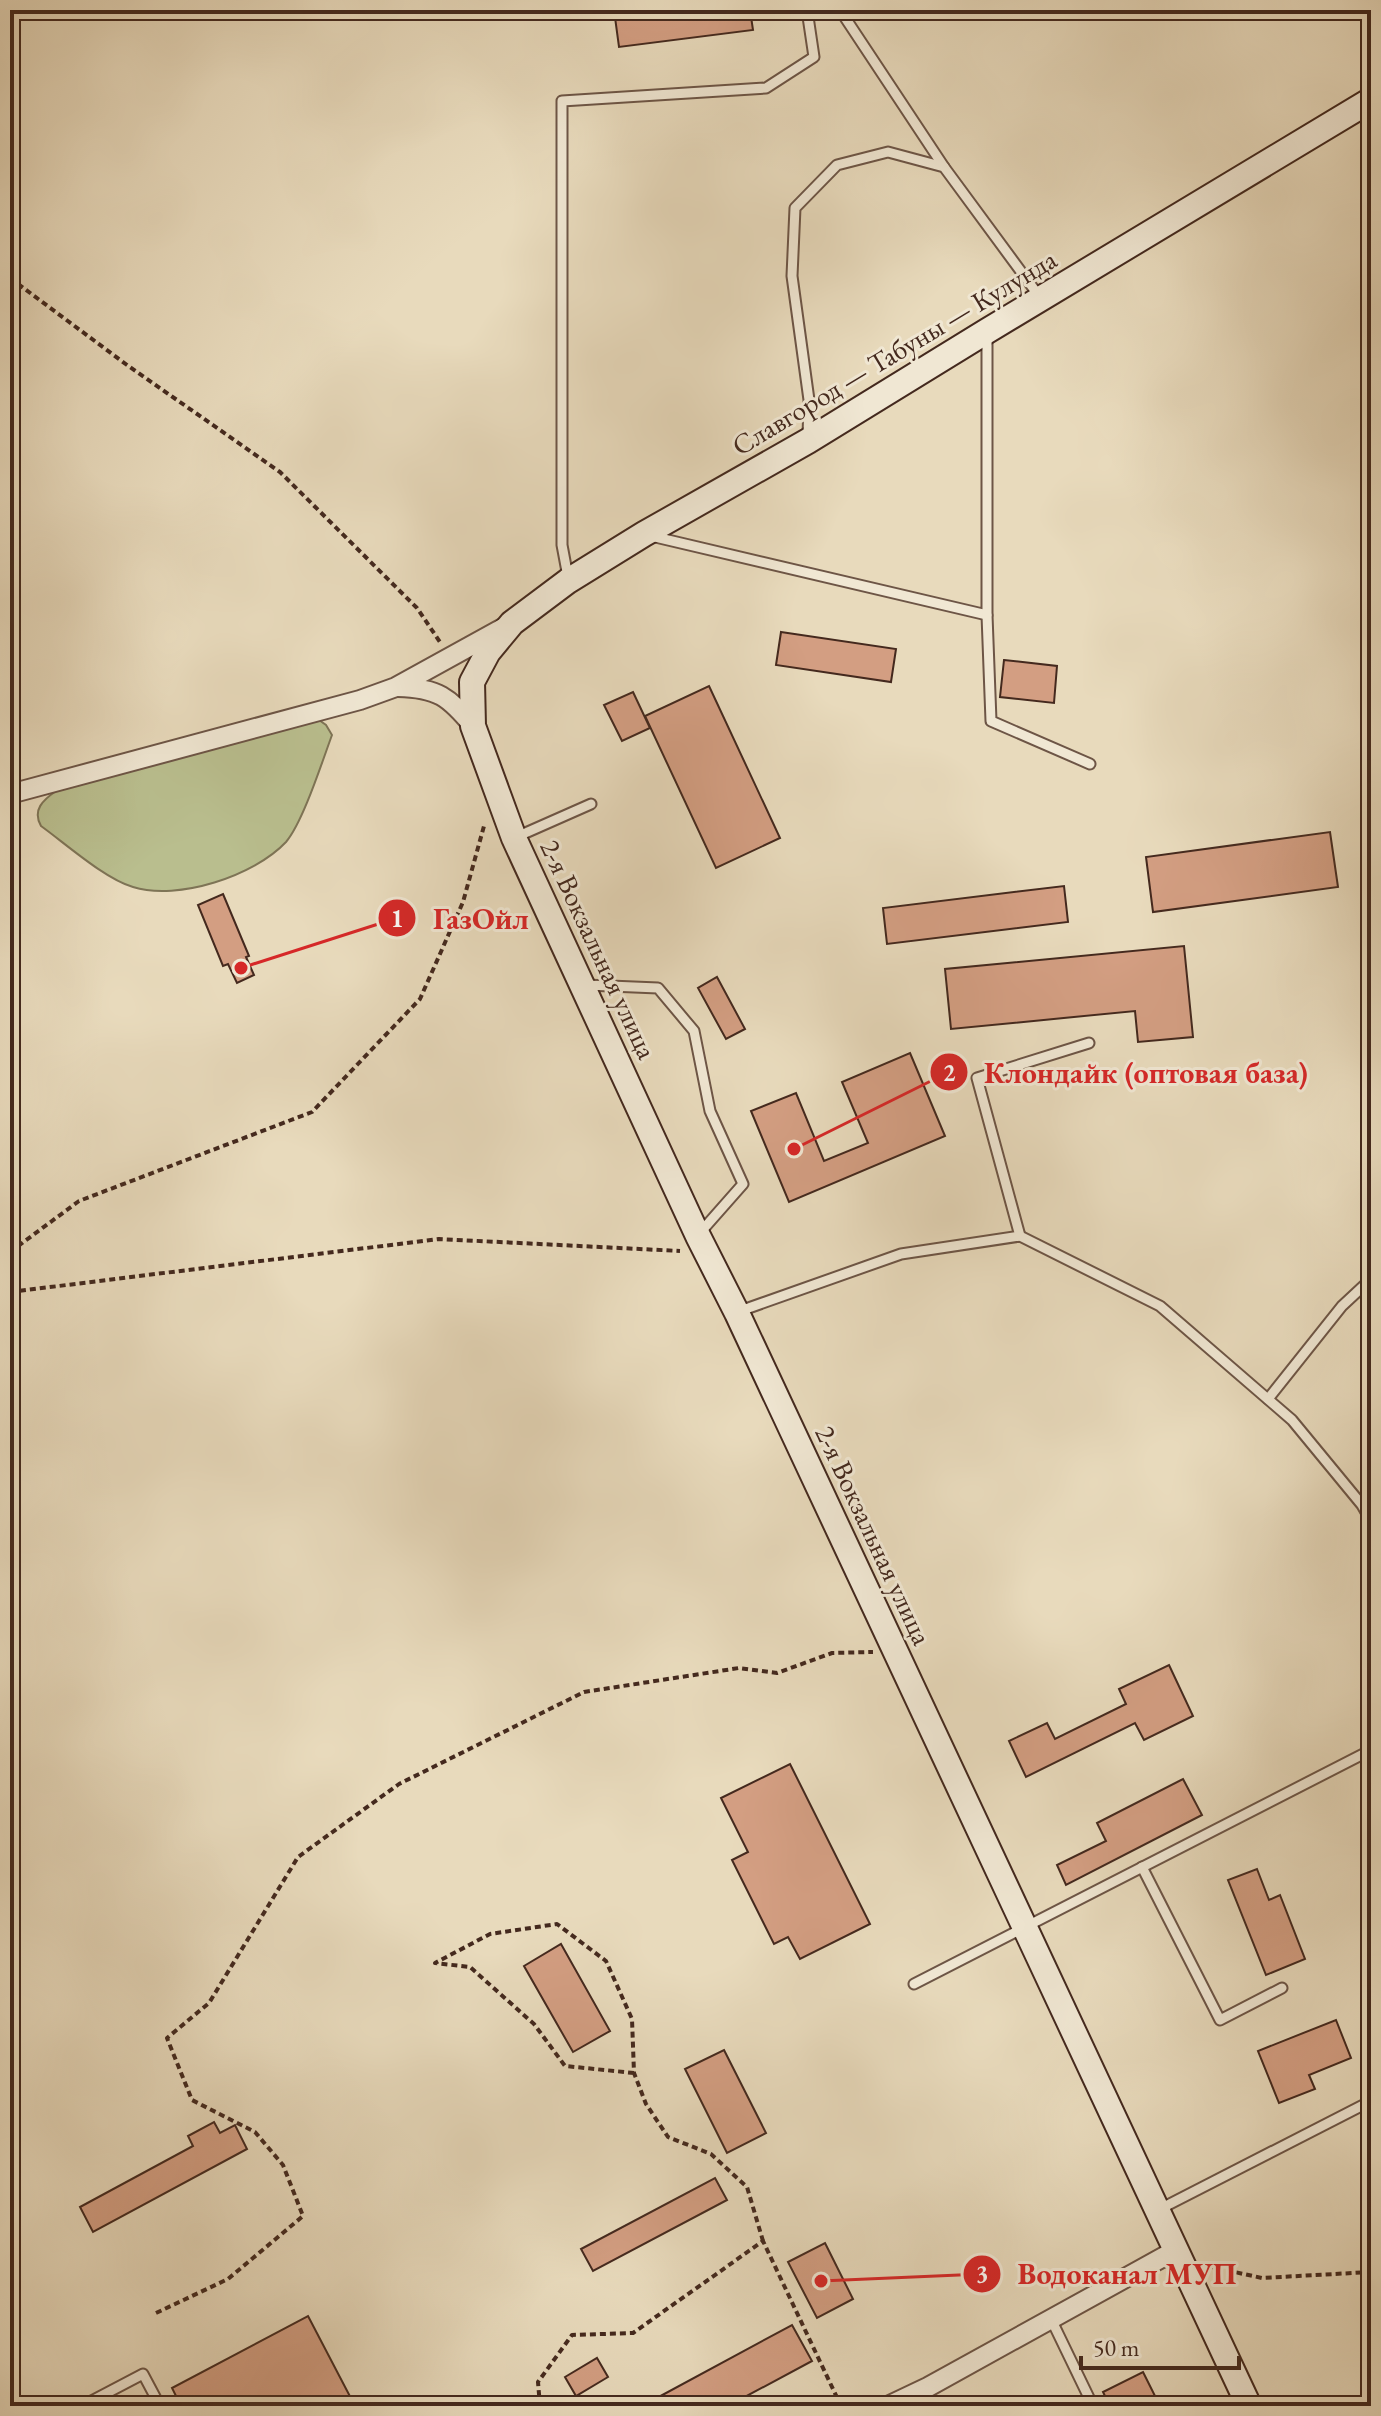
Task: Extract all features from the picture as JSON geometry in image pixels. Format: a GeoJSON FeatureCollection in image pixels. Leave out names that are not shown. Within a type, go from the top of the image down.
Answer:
{"type":"FeatureCollection","features":[{"type":"Feature","properties":{"kind":"main road","name":"Славгород — Табуны — Кулунда"},"geometry":{"type":"LineString","coordinates":[[472,682],[488,652],[512,623],[568,581],[808,441],[1371,100]]}},
{"type":"Feature","properties":{"kind":"main road","name":"2-я Вокзальная улица"},"geometry":{"type":"LineString","coordinates":[[472,682],[473,726],[514,838],[1249,2406]]}},
{"type":"Feature","properties":{"kind":"street"},"geometry":{"type":"LineString","coordinates":[[10,794],[360,700],[396,687],[512,623]]}},
{"type":"Feature","properties":{"kind":"street"},"geometry":{"type":"LineString","coordinates":[[396,687],[422,687],[442,694],[473,726]]}},
{"type":"Feature","properties":{"kind":"street"},"geometry":{"type":"LineString","coordinates":[[888,2406],[1050,2318],[1178,2255]]}},
{"type":"Feature","properties":{"kind":"lane"},"geometry":{"type":"LineString","coordinates":[[568,581],[562,545],[562,101],[766,88],[814,57],[807,10]]}},
{"type":"Feature","properties":{"kind":"lane"},"geometry":{"type":"LineString","coordinates":[[840,10],[944,167],[1041,299]]}},
{"type":"Feature","properties":{"kind":"lane"},"geometry":{"type":"LineString","coordinates":[[808,441],[809,400],[792,276],[795,208],[837,165],[888,152],[944,167]]}},
{"type":"Feature","properties":{"kind":"lane"},"geometry":{"type":"LineString","coordinates":[[987,331],[987,615],[991,721],[1090,764]]}},
{"type":"Feature","properties":{"kind":"lane"},"geometry":{"type":"LineString","coordinates":[[644,534],[987,615]]}},
{"type":"Feature","properties":{"kind":"lane"},"geometry":{"type":"LineString","coordinates":[[514,838],[591,804]]}},
{"type":"Feature","properties":{"kind":"lane"},"geometry":{"type":"LineString","coordinates":[[583,985],[658,988],[694,1031],[710,1111],[743,1184],[702,1244]]}},
{"type":"Feature","properties":{"kind":"lane"},"geometry":{"type":"LineString","coordinates":[[1020,1236],[977,1078],[1089,1043]]}},
{"type":"Feature","properties":{"kind":"lane"},"geometry":{"type":"LineString","coordinates":[[737,1313],[901,1254],[1020,1236],[1160,1306],[1292,1420],[1362,1505],[1371,1521]]}},
{"type":"Feature","properties":{"kind":"lane"},"geometry":{"type":"LineString","coordinates":[[1268,1399],[1342,1306],[1371,1279]]}},
{"type":"Feature","properties":{"kind":"lane"},"geometry":{"type":"LineString","coordinates":[[914,1984],[1371,1750]]}},
{"type":"Feature","properties":{"kind":"lane"},"geometry":{"type":"LineString","coordinates":[[1142,1867],[1220,2020],[1282,1988]]}},
{"type":"Feature","properties":{"kind":"lane"},"geometry":{"type":"LineString","coordinates":[[1158,2210],[1371,2101]]}},
{"type":"Feature","properties":{"kind":"lane"},"geometry":{"type":"LineString","coordinates":[[1050,2318],[1093,2406]]}},
{"type":"Feature","properties":{"kind":"lane"},"geometry":{"type":"LineString","coordinates":[[82,2406],[143,2374],[160,2406]]}},
{"type":"Feature","properties":{"kind":"path"},"geometry":{"type":"LineString","coordinates":[[10,278],[280,472],[417,608],[450,657]]}},
{"type":"Feature","properties":{"kind":"path"},"geometry":{"type":"LineString","coordinates":[[10,1252],[79,1201],[312,1112],[420,999],[463,902],[485,822]]}},
{"type":"Feature","properties":{"kind":"path"},"geometry":{"type":"LineString","coordinates":[[10,1292],[439,1239],[702,1244]]}},
{"type":"Feature","properties":{"kind":"path"},"geometry":{"type":"LineString","coordinates":[[156,2313],[228,2279],[303,2216],[283,2165],[255,2132],[192,2100],[167,2038],[209,2003],[298,1857],[399,1784],[584,1692],[739,1668],[777,1673],[832,1653],[896,1652]]}},
{"type":"Feature","properties":{"kind":"path"},"geometry":{"type":"LineString","coordinates":[[634,2073],[565,2066],[534,2024],[470,1967],[435,1963],[490,1934],[557,1924],[606,1961],[632,2019],[634,2073],[646,2104],[668,2137],[711,2154],[747,2187],[763,2241],[841,2406]]}},
{"type":"Feature","properties":{"kind":"path"},"geometry":{"type":"LineString","coordinates":[[540,2406],[538,2382],[572,2335],[633,2333],[763,2241]]}},
{"type":"Feature","properties":{"kind":"path"},"geometry":{"type":"LineString","coordinates":[[1178,2255],[1262,2278],[1371,2272]]}},
{"type":"Feature","properties":{"kind":"green space"},"geometry":{"type":"Polygon","coordinates":[[[319,720],[332,735],[299,821],[286,842],[272,854],[235,875],[193,888],[171,891],[133,887],[110,877],[41,826],[38,810],[56,791],[319,720]]]}},
{"type":"Feature","properties":{"kind":"building"},"geometry":{"type":"Polygon","coordinates":[[[614,10],[750,10],[753,30],[619,47],[614,10]]]}},
{"type":"Feature","properties":{"kind":"building"},"geometry":{"type":"Polygon","coordinates":[[[781,632],[896,649],[891,682],[776,665],[781,632]]]}},
{"type":"Feature","properties":{"kind":"building"},"geometry":{"type":"Polygon","coordinates":[[[1004,660],[1057,666],[1054,703],[1000,697],[1004,660]]]}},
{"type":"Feature","properties":{"kind":"building"},"geometry":{"type":"Polygon","coordinates":[[[709,686],[780,838],[716,868],[645,716],[709,686]]]}},
{"type":"Feature","properties":{"kind":"building"},"geometry":{"type":"Polygon","coordinates":[[[633,692],[650,728],[622,741],[604,705],[633,692]]]}},
{"type":"Feature","properties":{"kind":"building"},"geometry":{"type":"Polygon","coordinates":[[[1330,832],[1338,887],[1153,912],[1146,857],[1330,832]]]}},
{"type":"Feature","properties":{"kind":"building"},"geometry":{"type":"Polygon","coordinates":[[[1064,886],[1068,922],[887,944],[883,908],[1064,886]]]}},
{"type":"Feature","properties":{"kind":"building"},"geometry":{"type":"Polygon","coordinates":[[[223,894],[254,975],[237,983],[228,964],[223,966],[198,905],[223,894]]]}},
{"type":"Feature","properties":{"kind":"building"},"geometry":{"type":"Polygon","coordinates":[[[1184,946],[1193,1037],[1138,1042],[1135,1011],[951,1029],[945,969],[1184,946]]]}},
{"type":"Feature","properties":{"kind":"building"},"geometry":{"type":"Polygon","coordinates":[[[717,977],[745,1029],[726,1039],[698,988],[717,977]]]}},
{"type":"Feature","properties":{"kind":"building"},"geometry":{"type":"Polygon","coordinates":[[[910,1053],[945,1136],[789,1202],[751,1111],[796,1093],[824,1161],[868,1143],[842,1082],[910,1053]]]}},
{"type":"Feature","properties":{"kind":"building"},"geometry":{"type":"Polygon","coordinates":[[[1169,1665],[1193,1716],[1144,1740],[1135,1723],[1026,1777],[1009,1741],[1047,1723],[1055,1739],[1126,1704],[1119,1689],[1169,1665]]]}},
{"type":"Feature","properties":{"kind":"building"},"geometry":{"type":"Polygon","coordinates":[[[790,1764],[870,1924],[800,1959],[788,1937],[774,1944],[732,1860],[748,1852],[721,1798],[790,1764]]]}},
{"type":"Feature","properties":{"kind":"building"},"geometry":{"type":"Polygon","coordinates":[[[1183,1779],[1202,1815],[1066,1885],[1057,1865],[1106,1841],[1097,1823],[1183,1779]]]}},
{"type":"Feature","properties":{"kind":"building"},"geometry":{"type":"Polygon","coordinates":[[[1257,1869],[1269,1900],[1280,1895],[1305,1959],[1266,1975],[1228,1880],[1257,1869]]]}},
{"type":"Feature","properties":{"kind":"building"},"geometry":{"type":"Polygon","coordinates":[[[561,1944],[610,2031],[573,2052],[524,1966],[561,1944]]]}},
{"type":"Feature","properties":{"kind":"building"},"geometry":{"type":"Polygon","coordinates":[[[1336,2020],[1351,2058],[1309,2075],[1315,2089],[1279,2103],[1258,2051],[1336,2020]]]}},
{"type":"Feature","properties":{"kind":"building"},"geometry":{"type":"Polygon","coordinates":[[[724,2050],[766,2133],[727,2153],[685,2069],[724,2050]]]}},
{"type":"Feature","properties":{"kind":"building"},"geometry":{"type":"Polygon","coordinates":[[[214,2122],[220,2133],[235,2125],[247,2149],[93,2232],[80,2207],[193,2146],[188,2136],[214,2122]]]}},
{"type":"Feature","properties":{"kind":"building"},"geometry":{"type":"Polygon","coordinates":[[[715,2178],[727,2200],[593,2271],[581,2249],[715,2178]]]}},
{"type":"Feature","properties":{"kind":"building"},"geometry":{"type":"Polygon","coordinates":[[[825,2243],[853,2299],[817,2318],[788,2262],[825,2243]]]}},
{"type":"Feature","properties":{"kind":"building"},"geometry":{"type":"Polygon","coordinates":[[[308,2316],[355,2406],[181,2406],[172,2388],[308,2316]]]}},
{"type":"Feature","properties":{"kind":"building"},"geometry":{"type":"Polygon","coordinates":[[[792,2325],[812,2361],[728,2406],[642,2406],[792,2325]]]}},
{"type":"Feature","properties":{"kind":"building"},"geometry":{"type":"Polygon","coordinates":[[[597,2358],[608,2377],[576,2396],[565,2377],[597,2358]]]}},
{"type":"Feature","properties":{"kind":"building"},"geometry":{"type":"Polygon","coordinates":[[[1143,2372],[1160,2406],[1110,2406],[1103,2392],[1143,2372]]]}},
{"type":"Feature","properties":{"kind":"place","name":"ГазОйл"},"geometry":{"type":"Point","coordinates":[241,968]}},
{"type":"Feature","properties":{"kind":"place","name":"Клондайк (оптовая база)"},"geometry":{"type":"Point","coordinates":[794,1149]}},
{"type":"Feature","properties":{"kind":"place","name":"Водоканал МУП"},"geometry":{"type":"Point","coordinates":[821,2281]}}]}
